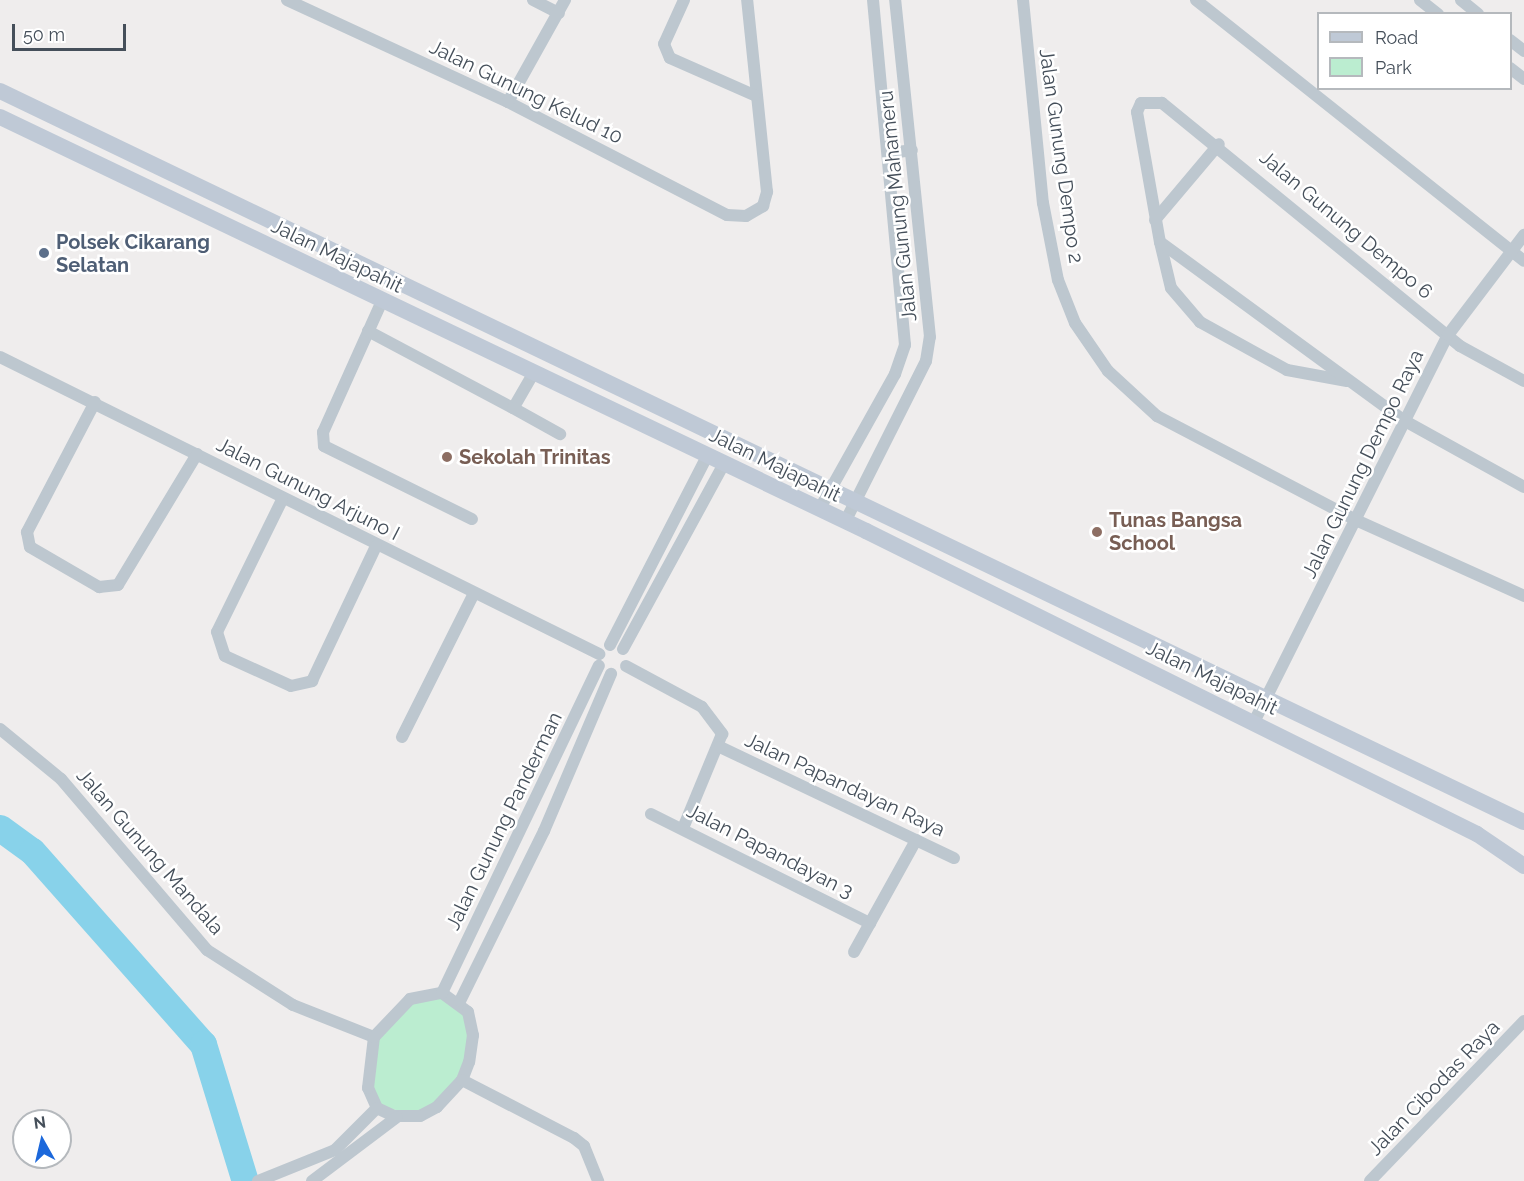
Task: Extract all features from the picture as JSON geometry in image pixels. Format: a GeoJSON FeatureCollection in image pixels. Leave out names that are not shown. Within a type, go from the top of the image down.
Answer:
{"type":"FeatureCollection","features":[{"type":"Feature","properties":{"kind":"street","name":"Jalan Gunung Kelud 10"},"geometry":{"type":"LineString","coordinates":[[287,0],[508,102],[727,215],[746,216],[763,206],[766,192],[754,95]]}},
{"type":"Feature","properties":{"kind":"street"},"geometry":{"type":"LineString","coordinates":[[533,0],[559,13]]}},
{"type":"Feature","properties":{"kind":"street"},"geometry":{"type":"LineString","coordinates":[[508,102],[565,0]]}},
{"type":"Feature","properties":{"kind":"street"},"geometry":{"type":"LineString","coordinates":[[684,0],[664,44],[670,58],[754,95],[752,10],[747,0]]}},
{"type":"Feature","properties":{"kind":"street","name":"Jalan Gunung Mahameru"},"geometry":{"type":"LineString","coordinates":[[819,510],[895,374],[905,345],[889,153],[873,0]]}},
{"type":"Feature","properties":{"kind":"street","name":"Jalan Gunung Mahameru"},"geometry":{"type":"LineString","coordinates":[[845,522],[926,361],[930,292],[896,0]]}},
{"type":"Feature","properties":{"kind":"street","name":"Jalan Gunung Dempo 2"},"geometry":{"type":"LineString","coordinates":[[1023,0],[1044,203],[1058,280],[1087,343],[1108,371],[1156,416],[1358,521],[1524,596]]}},
{"type":"Feature","properties":{"kind":"street"},"geometry":{"type":"LineString","coordinates":[[1196,0],[1510,253],[1524,261]]}},
{"type":"Feature","properties":{"kind":"street"},"geometry":{"type":"LineString","coordinates":[[1420,0],[1435,12]]}},
{"type":"Feature","properties":{"kind":"street"},"geometry":{"type":"LineString","coordinates":[[1461,0],[1476,12]]}},
{"type":"Feature","properties":{"kind":"street"},"geometry":{"type":"LineString","coordinates":[[1512,42],[1524,51]]}},
{"type":"Feature","properties":{"kind":"street","name":"Jalan Majapahit"},"geometry":{"type":"LineString","coordinates":[[0,91],[351,263],[856,500],[1524,822]]}},
{"type":"Feature","properties":{"kind":"street","name":"Jalan Gunung Dempo 6"},"geometry":{"type":"LineString","coordinates":[[1351,381],[1287,370],[1200,322],[1171,288],[1155,220],[1137,112],[1141,103],[1155,99],[1219,144],[1448,335],[1524,381]]}},
{"type":"Feature","properties":{"kind":"street","name":"Jalan Majapahit"},"geometry":{"type":"LineString","coordinates":[[0,117],[845,522],[1254,722],[1478,834],[1524,866]]}},
{"type":"Feature","properties":{"kind":"street"},"geometry":{"type":"LineString","coordinates":[[1155,220],[1219,144]]}},
{"type":"Feature","properties":{"kind":"street"},"geometry":{"type":"LineString","coordinates":[[889,153],[912,150]]}},
{"type":"Feature","properties":{"kind":"street","name":"Jalan Gunung Dempo Raya"},"geometry":{"type":"LineString","coordinates":[[1254,722],[1358,521],[1448,335],[1524,235]]}},
{"type":"Feature","properties":{"kind":"street","name":"Jalan Gunung Dempo 6"},"geometry":{"type":"LineString","coordinates":[[1160,242],[1405,421],[1524,487]]}},
{"type":"Feature","properties":{"kind":"street"},"geometry":{"type":"LineString","coordinates":[[342,282],[351,263]]}},
{"type":"Feature","properties":{"kind":"street"},"geometry":{"type":"LineString","coordinates":[[382,301],[323,432],[324,446],[472,519]]}},
{"type":"Feature","properties":{"kind":"street"},"geometry":{"type":"LineString","coordinates":[[368,331],[560,434]]}},
{"type":"Feature","properties":{"kind":"street","name":"Jalan Gunung Arjuno I"},"geometry":{"type":"LineString","coordinates":[[0,357],[95,402],[282,500],[599,660]]}},
{"type":"Feature","properties":{"kind":"street"},"geometry":{"type":"LineString","coordinates":[[513,408],[533,374]]}},
{"type":"Feature","properties":{"kind":"street"},"geometry":{"type":"LineString","coordinates":[[95,402],[27,539],[30,547],[108,588],[118,585],[197,454]]}},
{"type":"Feature","properties":{"kind":"street","name":"Jalan Gunung Panderman"},"geometry":{"type":"LineString","coordinates":[[442,993],[599,660],[610,645],[707,456]]}},
{"type":"Feature","properties":{"kind":"street"},"geometry":{"type":"LineString","coordinates":[[626,666],[623,649],[724,464]]}},
{"type":"Feature","properties":{"kind":"street"},"geometry":{"type":"LineString","coordinates":[[282,500],[217,632],[218,645],[225,656],[302,686],[312,681],[376,546]]}},
{"type":"Feature","properties":{"kind":"street"},"geometry":{"type":"LineString","coordinates":[[402,737],[473,595]]}},
{"type":"Feature","properties":{"kind":"street"},"geometry":{"type":"LineString","coordinates":[[610,645],[623,649]]}},
{"type":"Feature","properties":{"kind":"street"},"geometry":{"type":"LineString","coordinates":[[599,660],[611,675],[626,666]]}},
{"type":"Feature","properties":{"kind":"street"},"geometry":{"type":"LineString","coordinates":[[626,666],[712,715],[722,734],[720,747],[682,828]]}},
{"type":"Feature","properties":{"kind":"street","name":"Jalan Gunung Panderman"},"geometry":{"type":"LineString","coordinates":[[460,1001],[544,831],[611,675]]}},
{"type":"Feature","properties":{"kind":"street","name":"Jalan Gunung Mandala"},"geometry":{"type":"LineString","coordinates":[[0,729],[61,779],[207,950],[277,997],[374,1037]]}},
{"type":"Feature","properties":{"kind":"street","name":"Jalan Papandayan Raya"},"geometry":{"type":"LineString","coordinates":[[720,747],[954,858]]}},
{"type":"Feature","properties":{"kind":"street","name":"Jalan Papandayan 3"},"geometry":{"type":"LineString","coordinates":[[651,814],[870,923]]}},
{"type":"Feature","properties":{"kind":"street"},"geometry":{"type":"LineString","coordinates":[[854,952],[916,840]]}},
{"type":"Feature","properties":{"kind":"street"},"geometry":{"type":"LineString","coordinates":[[442,993],[460,1001],[473,1035],[462,1080],[437,1107],[420,1116],[397,1117],[377,1108],[366,1071],[374,1037],[410,999],[442,993]]}},
{"type":"Feature","properties":{"kind":"street","name":"Jalan Cibodas Raya"},"geometry":{"type":"LineString","coordinates":[[1370,1181],[1524,1021]]}},
{"type":"Feature","properties":{"kind":"street"},"geometry":{"type":"LineString","coordinates":[[462,1080],[574,1138],[584,1146],[598,1181]]}},
{"type":"Feature","properties":{"kind":"street"},"geometry":{"type":"LineString","coordinates":[[258,1181],[285,1174],[335,1150],[377,1108]]}},
{"type":"Feature","properties":{"kind":"street"},"geometry":{"type":"LineString","coordinates":[[312,1181],[397,1117]]}},
{"type":"Feature","properties":{"kind":"green space"},"geometry":{"type":"Polygon","coordinates":[[[431,996],[454,998],[466,1014],[470,1040],[461,1080],[420,1114],[378,1107],[368,1073],[377,1038],[411,1002],[431,996]]]}},
{"type":"Feature","properties":{"kind":"waterway"},"geometry":{"type":"LineString","coordinates":[[0,828],[32,851],[203,1044],[245,1181]]}},
{"type":"Feature","properties":{"kind":"place","name":"Polsek Cikarang Selatan"},"geometry":{"type":"Point","coordinates":[44,253]}},
{"type":"Feature","properties":{"kind":"place","name":"Sekolah Trinitas"},"geometry":{"type":"Point","coordinates":[447,457]}},
{"type":"Feature","properties":{"kind":"place","name":"Tunas Bangsa School"},"geometry":{"type":"Point","coordinates":[1097,532]}}]}
